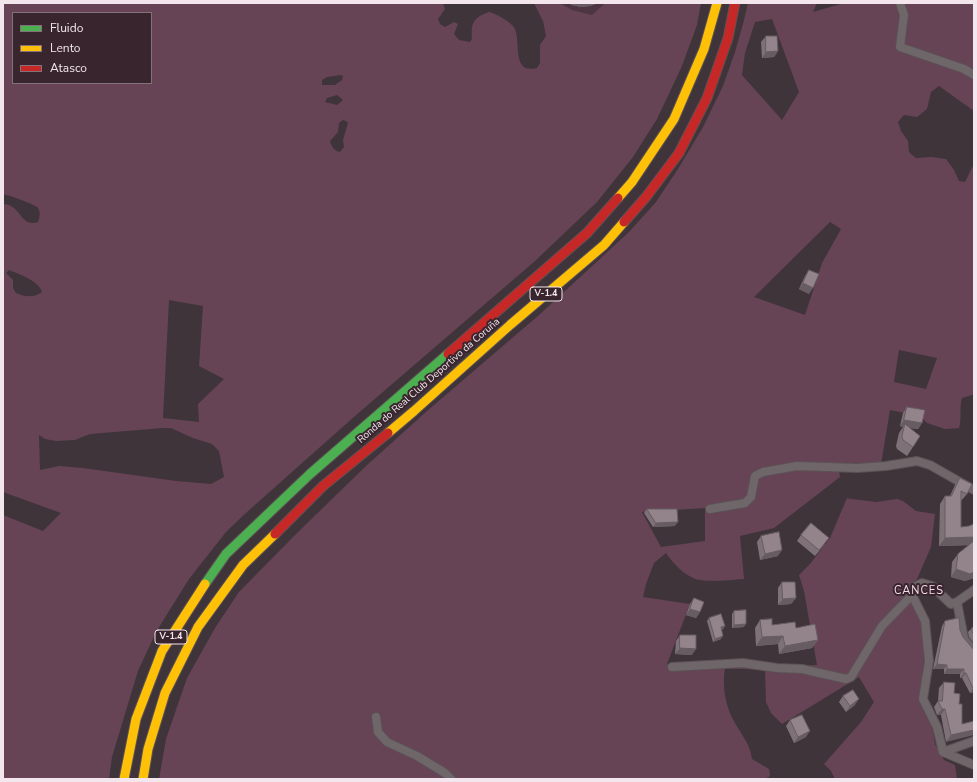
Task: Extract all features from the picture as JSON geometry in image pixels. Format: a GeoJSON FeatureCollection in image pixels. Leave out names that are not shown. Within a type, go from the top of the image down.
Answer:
{"type":"FeatureCollection","features":[{"type":"Feature","properties":{"kind":"highway","name":"Ronda do Real Club Deportivo da Coruña"},"geometry":{"type":"LineString","coordinates":[[124,779],[136,719],[162,652],[197,595],[226,554],[310,474],[587,233],[632,182],[674,119],[704,49],[716,3]]}},
{"type":"Feature","properties":{"kind":"highway","name":"Ronda do Real Club Deportivo da Coruña"},"geometry":{"type":"LineString","coordinates":[[143,779],[148,749],[165,693],[198,628],[243,565],[323,486],[414,411],[510,325],[604,245],[646,197],[679,153],[707,98],[728,38],[735,3]]}},
{"type":"Feature","properties":{"kind":"street"},"geometry":{"type":"LineString","coordinates":[[900,3],[904,15],[900,46],[964,69],[974,75]]}},
{"type":"Feature","properties":{"kind":"street"},"geometry":{"type":"LineString","coordinates":[[710,509],[745,503],[751,497],[755,476],[763,472],[797,466],[865,467],[897,465],[917,461],[930,465],[974,490]]}},
{"type":"Feature","properties":{"kind":"street"},"geometry":{"type":"LineString","coordinates":[[672,667],[743,663],[778,668],[802,669],[846,679],[852,677],[882,626],[912,595],[914,587],[922,583],[932,586],[951,604],[957,602],[974,590]]}},
{"type":"Feature","properties":{"kind":"street"},"geometry":{"type":"LineString","coordinates":[[912,595],[925,621],[929,661],[923,699],[936,727],[942,752]]}},
{"type":"Feature","properties":{"kind":"street"},"geometry":{"type":"LineString","coordinates":[[957,602],[964,639],[974,651]]}},
{"type":"Feature","properties":{"kind":"street"},"geometry":{"type":"LineString","coordinates":[[376,717],[378,732],[387,742],[417,756],[445,772],[451,779]]}},
{"type":"Feature","properties":{"kind":"street"},"geometry":{"type":"LineString","coordinates":[[942,752],[974,741]]}},
{"type":"Feature","properties":{"kind":"street"},"geometry":{"type":"LineString","coordinates":[[942,752],[974,765]]}},
{"type":"Feature","properties":{"kind":"shaded area"},"geometry":{"type":"Polygon","coordinates":[[[3,3],[443,3],[445,9],[438,19],[440,24],[445,27],[454,22],[458,24],[454,34],[459,40],[470,42],[472,39],[472,28],[474,21],[479,16],[489,12],[508,22],[516,31],[520,61],[523,66],[528,69],[537,68],[540,63],[540,45],[546,36],[543,21],[534,3],[560,3],[572,10],[592,15],[605,3],[701,3],[697,25],[682,66],[657,119],[633,157],[597,202],[535,261],[355,416],[247,512],[226,532],[189,579],[156,632],[138,671],[112,757],[109,779],[3,779],[3,515],[43,531],[61,513],[3,492],[3,204],[14,208],[27,222],[38,222],[40,214],[37,207],[3,194],[3,3]],[[341,75],[327,77],[322,80],[322,85],[335,85],[342,80],[343,76],[341,75]],[[337,95],[327,98],[325,102],[337,105],[343,100],[337,95]],[[343,120],[339,123],[338,132],[330,141],[331,145],[336,151],[340,152],[344,147],[343,140],[348,123],[343,120]],[[9,270],[6,273],[13,280],[13,288],[16,293],[29,296],[42,292],[33,281],[9,270]],[[169,300],[163,418],[199,422],[198,404],[224,379],[199,366],[203,306],[169,300]],[[171,428],[90,434],[75,440],[56,441],[45,439],[39,435],[40,470],[59,466],[211,484],[224,477],[219,451],[212,444],[193,438],[171,428]]]}},
{"type":"Feature","properties":{"kind":"shaded area"},"geometry":{"type":"Polygon","coordinates":[[[560,3],[605,3],[592,15],[572,10],[560,3]]]}},
{"type":"Feature","properties":{"kind":"shaded area"},"geometry":{"type":"Polygon","coordinates":[[[748,3],[817,3],[813,12],[844,3],[974,3],[974,111],[939,86],[931,92],[927,109],[917,117],[904,115],[898,122],[901,131],[908,141],[909,152],[916,158],[932,157],[946,159],[954,170],[959,181],[965,182],[974,164],[974,395],[962,398],[959,428],[945,429],[927,423],[920,416],[890,410],[881,464],[839,470],[840,477],[774,528],[740,536],[744,579],[711,581],[695,579],[680,570],[666,553],[654,563],[643,597],[690,604],[667,664],[669,665],[734,659],[797,666],[817,665],[804,591],[799,575],[810,564],[830,538],[847,498],[876,502],[897,499],[903,501],[916,511],[935,514],[931,547],[917,579],[907,590],[913,601],[923,629],[924,660],[920,696],[932,726],[935,744],[944,760],[955,765],[957,779],[835,779],[831,771],[824,764],[861,722],[874,702],[859,677],[782,724],[771,713],[766,702],[765,670],[725,668],[724,689],[729,710],[748,744],[752,759],[769,769],[769,777],[763,779],[159,779],[166,739],[187,678],[215,628],[239,592],[366,466],[427,411],[539,315],[629,232],[656,202],[703,127],[723,86],[743,24],[748,3]],[[772,19],[755,22],[745,53],[742,75],[782,120],[799,92],[772,19]],[[830,222],[754,297],[805,315],[822,263],[841,229],[830,222]],[[899,350],[894,382],[926,389],[937,358],[899,350]],[[705,508],[642,512],[661,547],[705,541],[705,508]]]}},
{"type":"Feature","properties":{"kind":"building"},"geometry":{"type":"Polygon","coordinates":[[[766,36],[777,36],[778,51],[766,52],[766,36]]]}},
{"type":"Feature","properties":{"kind":"building"},"geometry":{"type":"Polygon","coordinates":[[[809,270],[819,274],[813,288],[803,283],[809,270]]]}},
{"type":"Feature","properties":{"kind":"building"},"geometry":{"type":"Polygon","coordinates":[[[907,407],[925,410],[922,423],[904,420],[907,407]]]}},
{"type":"Feature","properties":{"kind":"building"},"geometry":{"type":"Polygon","coordinates":[[[905,424],[920,436],[913,447],[903,440],[902,437],[905,424]]]}},
{"type":"Feature","properties":{"kind":"building"},"geometry":{"type":"Polygon","coordinates":[[[960,478],[972,484],[967,494],[961,491],[961,527],[974,524],[974,537],[945,538],[945,496],[951,496],[960,478]]]}},
{"type":"Feature","properties":{"kind":"building"},"geometry":{"type":"Polygon","coordinates":[[[647,509],[677,509],[678,522],[656,523],[647,509]]]}},
{"type":"Feature","properties":{"kind":"building"},"geometry":{"type":"Polygon","coordinates":[[[811,523],[829,538],[819,550],[801,535],[811,523]]]}},
{"type":"Feature","properties":{"kind":"building"},"geometry":{"type":"Polygon","coordinates":[[[779,532],[782,550],[765,554],[761,536],[779,532]]]}},
{"type":"Feature","properties":{"kind":"building"},"geometry":{"type":"Polygon","coordinates":[[[974,541],[974,572],[970,574],[956,569],[958,554],[974,541]]]}},
{"type":"Feature","properties":{"kind":"building"},"geometry":{"type":"Polygon","coordinates":[[[782,582],[795,582],[796,598],[783,599],[782,582]]]}},
{"type":"Feature","properties":{"kind":"building"},"geometry":{"type":"Polygon","coordinates":[[[694,598],[704,602],[700,612],[690,609],[694,598]]]}},
{"type":"Feature","properties":{"kind":"building"},"geometry":{"type":"Polygon","coordinates":[[[746,610],[746,624],[734,625],[734,611],[746,610]]]}},
{"type":"Feature","properties":{"kind":"building"},"geometry":{"type":"Polygon","coordinates":[[[721,614],[725,626],[721,627],[723,636],[715,639],[709,618],[721,614]]]}},
{"type":"Feature","properties":{"kind":"building"},"geometry":{"type":"Polygon","coordinates":[[[959,618],[960,630],[963,637],[974,650],[974,688],[966,673],[964,673],[964,669],[947,669],[947,665],[937,664],[945,621],[959,618]]]}},
{"type":"Feature","properties":{"kind":"building"},"geometry":{"type":"Polygon","coordinates":[[[772,619],[772,625],[795,622],[796,628],[815,624],[818,640],[785,646],[783,636],[762,637],[760,620],[772,619]]]}},
{"type":"Feature","properties":{"kind":"building"},"geometry":{"type":"Polygon","coordinates":[[[974,627],[974,634],[972,632],[972,628],[974,627]]]}},
{"type":"Feature","properties":{"kind":"building"},"geometry":{"type":"Polygon","coordinates":[[[680,635],[696,635],[696,649],[680,648],[680,635]]]}},
{"type":"Feature","properties":{"kind":"building"},"geometry":{"type":"Polygon","coordinates":[[[944,682],[955,683],[954,693],[960,694],[959,704],[962,704],[962,724],[974,721],[974,730],[951,735],[945,709],[942,709],[938,701],[942,701],[944,682]]]}},
{"type":"Feature","properties":{"kind":"building"},"geometry":{"type":"Polygon","coordinates":[[[853,690],[859,699],[850,706],[843,696],[853,690]]]}},
{"type":"Feature","properties":{"kind":"building"},"geometry":{"type":"Polygon","coordinates":[[[802,715],[810,731],[798,737],[790,720],[802,715]]]}},
{"type":"Feature","properties":{"kind":"traffic: fast"},"geometry":{"type":"LineString","coordinates":[[205,584],[226,554],[310,474],[448,354]]}},
{"type":"Feature","properties":{"kind":"traffic: slow"},"geometry":{"type":"LineString","coordinates":[[618,198],[632,182],[674,119],[704,49],[717,3]]}},
{"type":"Feature","properties":{"kind":"traffic: slow"},"geometry":{"type":"LineString","coordinates":[[388,433],[510,325],[604,245],[624,222]]}},
{"type":"Feature","properties":{"kind":"traffic: slow"},"geometry":{"type":"LineString","coordinates":[[143,779],[148,749],[165,693],[198,627],[243,565],[275,534]]}},
{"type":"Feature","properties":{"kind":"traffic: slow"},"geometry":{"type":"LineString","coordinates":[[124,779],[136,719],[162,651],[205,584]]}},
{"type":"Feature","properties":{"kind":"traffic: jam"},"geometry":{"type":"LineString","coordinates":[[624,222],[646,197],[679,153],[707,98],[728,38],[735,3]]}},
{"type":"Feature","properties":{"kind":"traffic: jam"},"geometry":{"type":"LineString","coordinates":[[448,354],[587,233],[618,198]]}},
{"type":"Feature","properties":{"kind":"traffic: jam"},"geometry":{"type":"LineString","coordinates":[[275,534],[323,486],[388,433]]}},
{"type":"Feature","properties":{"kind":"district","name":"CANCES"},"geometry":{"type":"Point","coordinates":[919,591]}}]}
